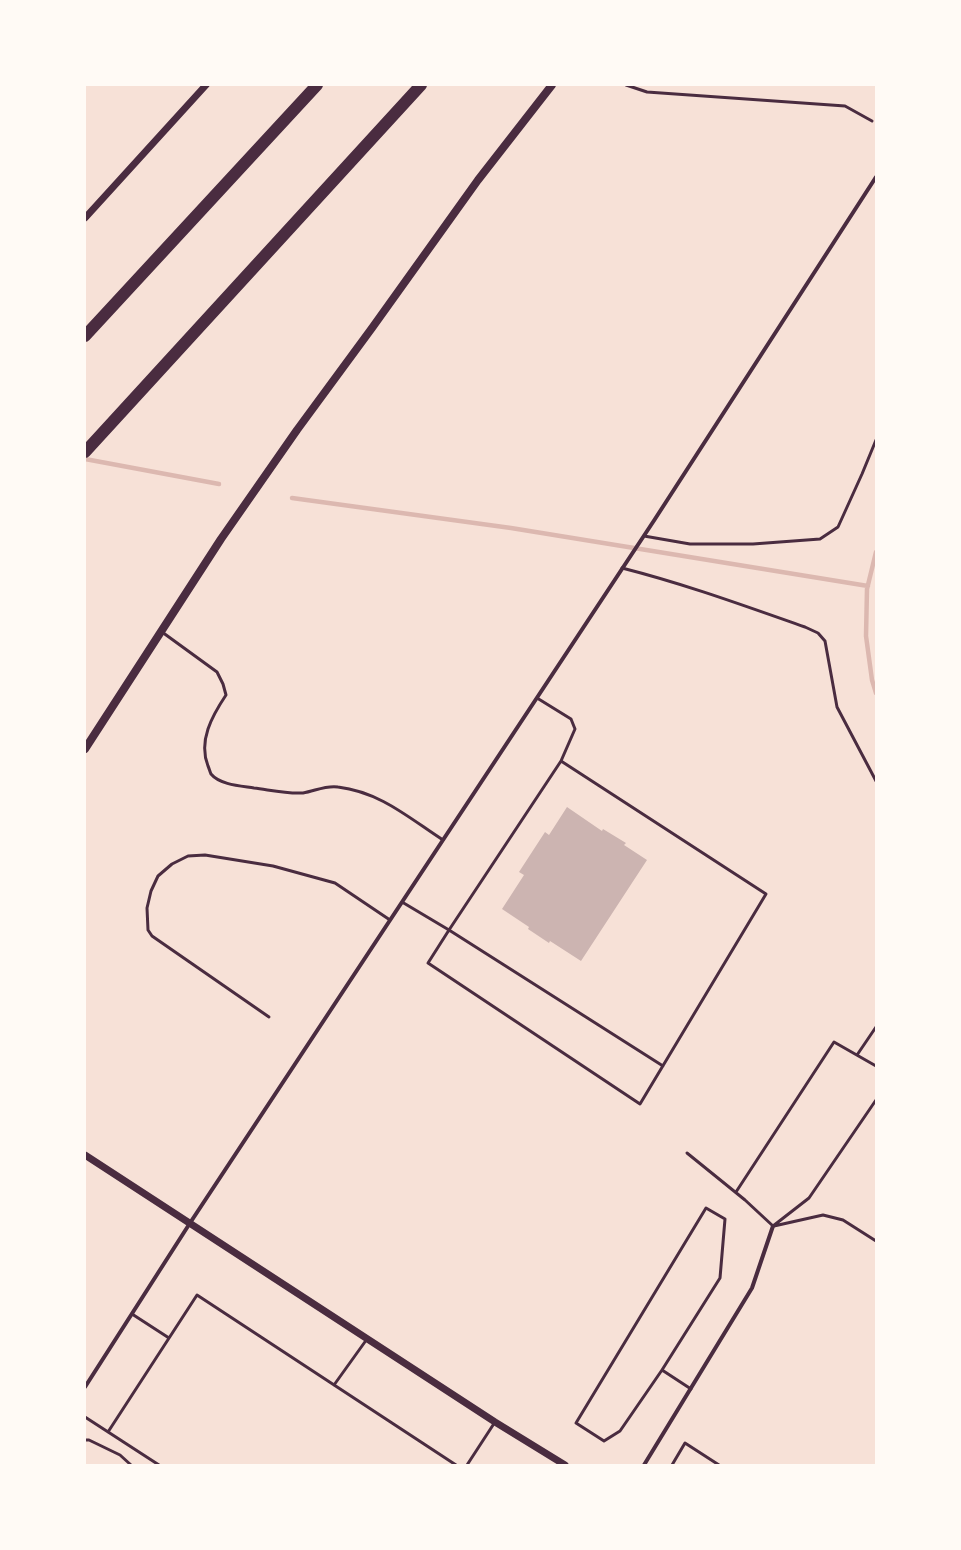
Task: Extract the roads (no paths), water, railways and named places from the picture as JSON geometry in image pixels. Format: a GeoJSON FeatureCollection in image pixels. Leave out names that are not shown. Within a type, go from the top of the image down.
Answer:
{"type":"FeatureCollection","features":[{"type":"Feature","properties":{"kind":"highway"},"geometry":{"type":"LineString","coordinates":[[85,336],[318,85]]}},
{"type":"Feature","properties":{"kind":"highway"},"geometry":{"type":"LineString","coordinates":[[85,452],[421,85]]}},
{"type":"Feature","properties":{"kind":"main road"},"geometry":{"type":"LineString","coordinates":[[85,749],[221,539],[297,430],[478,180],[552,85]]}},
{"type":"Feature","properties":{"kind":"street"},"geometry":{"type":"LineString","coordinates":[[85,218],[206,85]]}},
{"type":"Feature","properties":{"kind":"street"},"geometry":{"type":"LineString","coordinates":[[85,1388],[190,1223],[644,536],[876,177]]}},
{"type":"Feature","properties":{"kind":"street"},"geometry":{"type":"LineString","coordinates":[[85,1155],[496,1422],[565,1465]]}},
{"type":"Feature","properties":{"kind":"street"},"geometry":{"type":"LineString","coordinates":[[644,1465],[752,1288],[773,1226]]}},
{"type":"Feature","properties":{"kind":"lane"},"geometry":{"type":"LineString","coordinates":[[626,85],[647,92],[845,106],[872,121]]}},
{"type":"Feature","properties":{"kind":"lane"},"geometry":{"type":"LineString","coordinates":[[644,536],[690,544],[753,544],[820,539],[838,527],[876,440]]}},
{"type":"Feature","properties":{"kind":"lane"},"geometry":{"type":"LineString","coordinates":[[622,568],[647,574],[723,598],[818,633],[825,641],[837,707],[876,781]]}},
{"type":"Feature","properties":{"kind":"lane"},"geometry":{"type":"LineString","coordinates":[[161,631],[217,672],[223,684],[226,696],[210,724],[204,743],[204,757],[211,774],[226,783],[286,793],[303,793],[326,787],[338,786],[376,796],[443,840]]}},
{"type":"Feature","properties":{"kind":"lane"},"geometry":{"type":"LineString","coordinates":[[537,698],[571,719],[575,729],[562,761],[428,963],[640,1104],[766,894],[562,761]]}},
{"type":"Feature","properties":{"kind":"lane"},"geometry":{"type":"LineString","coordinates":[[269,1017],[152,936],[148,930],[147,908],[151,891],[158,876],[172,864],[188,856],[205,855],[273,866],[335,883],[390,920]]}},
{"type":"Feature","properties":{"kind":"lane"},"geometry":{"type":"LineString","coordinates":[[402,902],[449,930],[663,1066]]}},
{"type":"Feature","properties":{"kind":"lane"},"geometry":{"type":"LineString","coordinates":[[857,1055],[876,1027]]}},
{"type":"Feature","properties":{"kind":"lane"},"geometry":{"type":"LineString","coordinates":[[736,1192],[834,1042],[876,1066]]}},
{"type":"Feature","properties":{"kind":"lane"},"geometry":{"type":"LineString","coordinates":[[773,1226],[808,1198],[876,1100]]}},
{"type":"Feature","properties":{"kind":"lane"},"geometry":{"type":"LineString","coordinates":[[687,1153],[736,1192],[773,1226]]}},
{"type":"Feature","properties":{"kind":"lane"},"geometry":{"type":"LineString","coordinates":[[706,1208],[725,1219],[720,1278],[662,1370],[620,1431],[604,1441],[576,1423],[706,1208]]}},
{"type":"Feature","properties":{"kind":"lane"},"geometry":{"type":"LineString","coordinates":[[773,1226],[823,1215],[843,1220],[876,1241]]}},
{"type":"Feature","properties":{"kind":"lane"},"geometry":{"type":"LineString","coordinates":[[108,1432],[197,1295],[456,1465]]}},
{"type":"Feature","properties":{"kind":"lane"},"geometry":{"type":"LineString","coordinates":[[132,1314],[169,1338]]}},
{"type":"Feature","properties":{"kind":"lane"},"geometry":{"type":"LineString","coordinates":[[334,1385],[368,1339]]}},
{"type":"Feature","properties":{"kind":"lane"},"geometry":{"type":"LineString","coordinates":[[662,1370],[691,1389]]}},
{"type":"Feature","properties":{"kind":"lane"},"geometry":{"type":"LineString","coordinates":[[85,1417],[159,1465]]}},
{"type":"Feature","properties":{"kind":"lane"},"geometry":{"type":"LineString","coordinates":[[467,1465],[496,1422]]}},
{"type":"Feature","properties":{"kind":"lane"},"geometry":{"type":"LineString","coordinates":[[85,1440],[90,1440],[120,1455],[131,1465]]}},
{"type":"Feature","properties":{"kind":"lane"},"geometry":{"type":"LineString","coordinates":[[672,1465],[685,1443],[719,1465]]}},
{"type":"Feature","properties":{"kind":"waterway"},"geometry":{"type":"LineString","coordinates":[[85,459],[219,484]]}},
{"type":"Feature","properties":{"kind":"waterway"},"geometry":{"type":"LineString","coordinates":[[292,498],[511,528],[868,586]]}},
{"type":"Feature","properties":{"kind":"waterway"},"geometry":{"type":"LineString","coordinates":[[876,552],[867,589],[866,636],[872,680],[876,693]]}}]}
